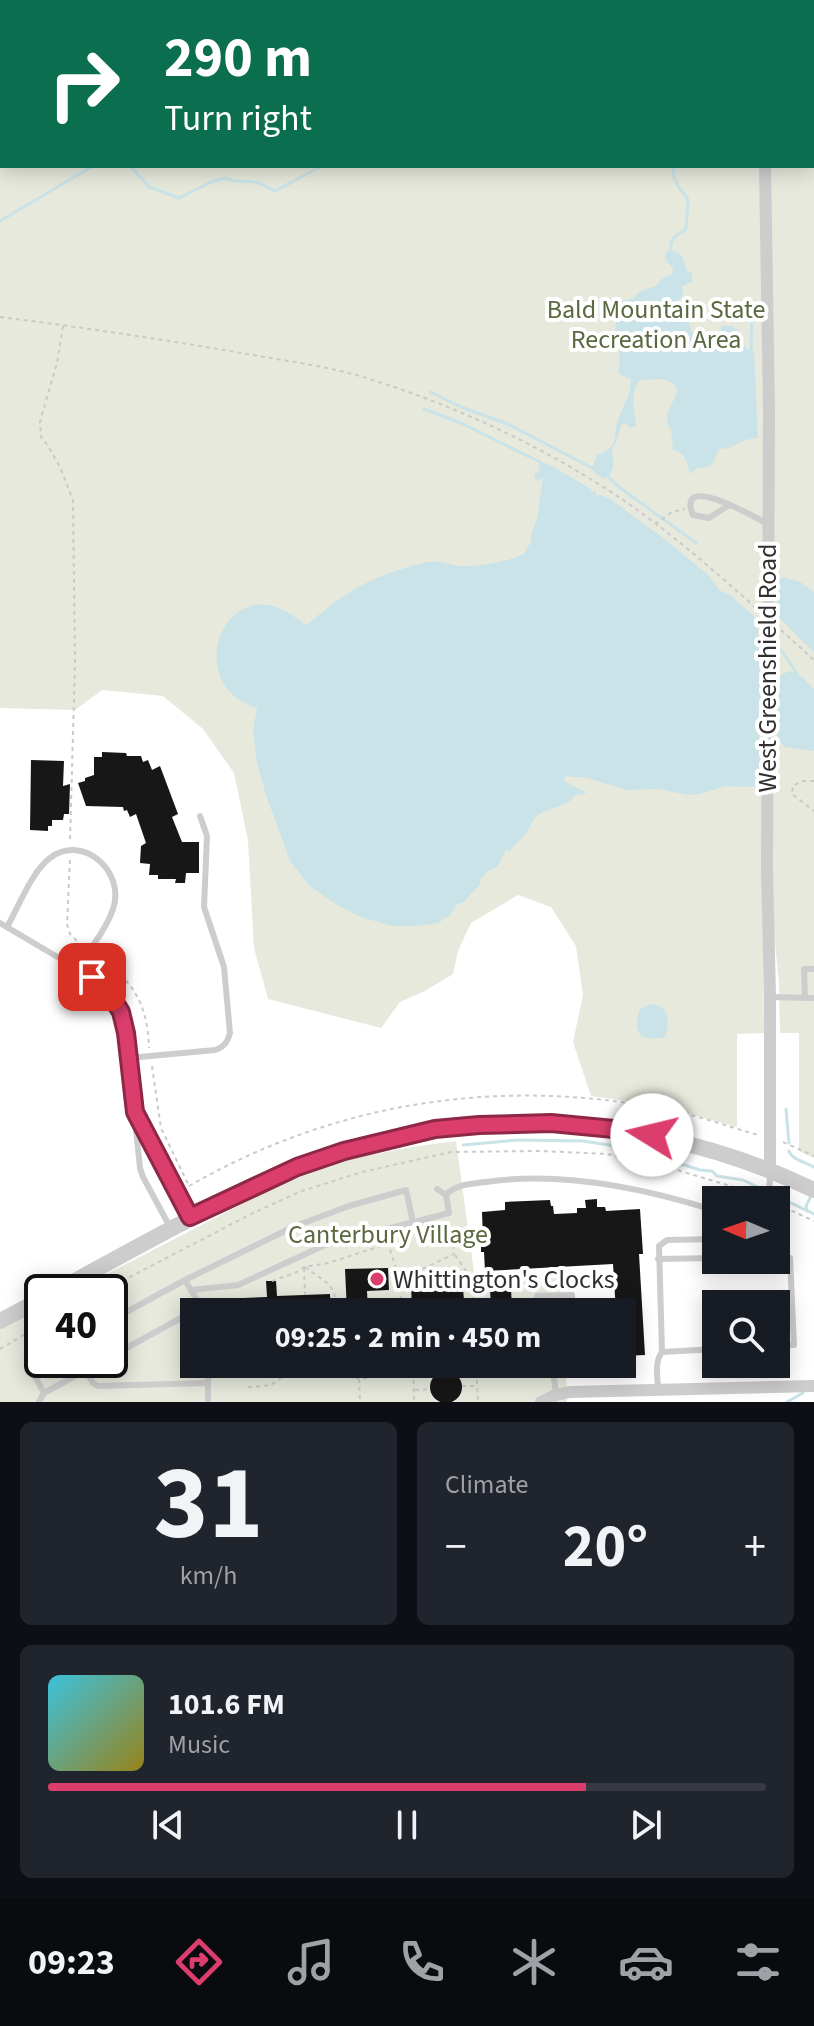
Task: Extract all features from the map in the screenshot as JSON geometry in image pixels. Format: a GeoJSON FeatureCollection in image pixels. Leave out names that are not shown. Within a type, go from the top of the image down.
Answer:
{"type":"FeatureCollection","features":[{"type":"Feature","properties":{"kind":"street","name":"West Greenshield Road"},"geometry":{"type":"LineString","coordinates":[[765,168],[769,411],[767,870],[770,1171]]}},
{"type":"Feature","properties":{"kind":"street"},"geometry":{"type":"LineString","coordinates":[[87,1274],[190,1217],[297,1167],[344,1151],[425,1131],[479,1125],[551,1123],[639,1133],[705,1148],[814,1190]]}},
{"type":"Feature","properties":{"kind":"street"},"geometry":{"type":"LineString","coordinates":[[0,1321],[24,1308]]}},
{"type":"Feature","properties":{"kind":"street"},"geometry":{"type":"LineString","coordinates":[[541,1402],[570,1392],[658,1396],[814,1386]]}},
{"type":"Feature","properties":{"kind":"lane"},"geometry":{"type":"LineString","coordinates":[[729,505],[709,518],[693,515],[690,508],[697,497],[703,495],[729,505],[768,524]]}},
{"type":"Feature","properties":{"kind":"lane"},"geometry":{"type":"LineString","coordinates":[[129,1058],[215,1050],[228,1042],[230,1033],[224,967],[204,907],[207,836],[200,816]]}},
{"type":"Feature","properties":{"kind":"lane"},"geometry":{"type":"LineString","coordinates":[[77,968],[107,921],[115,900],[115,889],[111,876],[98,858],[70,851],[59,853],[41,867],[4,925],[103,985],[119,1006],[125,1025],[141,1172],[170,1228]]}},
{"type":"Feature","properties":{"kind":"lane"},"geometry":{"type":"LineString","coordinates":[[805,998],[804,969],[814,969]]}},
{"type":"Feature","properties":{"kind":"lane"},"geometry":{"type":"LineString","coordinates":[[770,997],[814,998]]}},
{"type":"Feature","properties":{"kind":"lane"},"geometry":{"type":"LineString","coordinates":[[135,1112],[190,1217]]}},
{"type":"Feature","properties":{"kind":"lane"},"geometry":{"type":"LineString","coordinates":[[769,1186],[770,1171]]}},
{"type":"Feature","properties":{"kind":"lane"},"geometry":{"type":"LineString","coordinates":[[446,1195],[453,1187],[493,1181],[550,1180],[608,1185],[702,1207]]}},
{"type":"Feature","properties":{"kind":"lane"},"geometry":{"type":"LineString","coordinates":[[191,1290],[238,1285],[325,1245],[449,1213],[446,1195],[437,1189]]}},
{"type":"Feature","properties":{"kind":"lane"},"geometry":{"type":"LineString","coordinates":[[128,1311],[236,1254],[320,1215],[406,1190],[413,1222]]}},
{"type":"Feature","properties":{"kind":"lane"},"geometry":{"type":"LineString","coordinates":[[662,1352],[659,1246],[667,1240],[702,1239]]}},
{"type":"Feature","properties":{"kind":"lane"},"geometry":{"type":"LineString","coordinates":[[658,1259],[702,1258]]}},
{"type":"Feature","properties":{"kind":"lane"},"geometry":{"type":"LineString","coordinates":[[790,1258],[794,1345],[790,1345]]}},
{"type":"Feature","properties":{"kind":"lane"},"geometry":{"type":"LineString","coordinates":[[185,1280],[195,1298]]}},
{"type":"Feature","properties":{"kind":"lane"},"geometry":{"type":"LineString","coordinates":[[537,1298],[572,1295],[572,1298]]}},
{"type":"Feature","properties":{"kind":"lane"},"geometry":{"type":"LineString","coordinates":[[128,1348],[180,1321]]}},
{"type":"Feature","properties":{"kind":"lane"},"geometry":{"type":"LineString","coordinates":[[658,1396],[658,1356],[662,1352],[702,1350]]}},
{"type":"Feature","properties":{"kind":"lane"},"geometry":{"type":"LineString","coordinates":[[36,1378],[44,1393]]}},
{"type":"Feature","properties":{"kind":"lane"},"geometry":{"type":"LineString","coordinates":[[39,1402],[44,1393],[71,1378]]}},
{"type":"Feature","properties":{"kind":"lane"},"geometry":{"type":"LineString","coordinates":[[90,1378],[98,1386],[208,1383]]}},
{"type":"Feature","properties":{"kind":"lane"},"geometry":{"type":"LineString","coordinates":[[208,1378],[208,1402]]}},
{"type":"Feature","properties":{"kind":"lane"},"geometry":{"type":"LineString","coordinates":[[554,1378],[555,1398]]}},
{"type":"Feature","properties":{"kind":"path"},"geometry":{"type":"LineString","coordinates":[[0,317],[297,362],[357,375],[410,392],[497,429],[588,477],[700,558],[814,660]]}},
{"type":"Feature","properties":{"kind":"path"},"geometry":{"type":"LineString","coordinates":[[63,326],[57,363],[40,422],[41,437],[61,469],[73,501],[75,663],[70,844]]}},
{"type":"Feature","properties":{"kind":"path"},"geometry":{"type":"LineString","coordinates":[[655,524],[672,512],[690,508]]}},
{"type":"Feature","properties":{"kind":"path"},"geometry":{"type":"LineString","coordinates":[[814,781],[802,781],[793,786],[792,794],[814,811]]}},
{"type":"Feature","properties":{"kind":"path"},"geometry":{"type":"LineString","coordinates":[[70,859],[67,927],[72,938],[82,946]]}},
{"type":"Feature","properties":{"kind":"path"},"geometry":{"type":"LineString","coordinates":[[97,955],[123,976],[137,996],[148,1024],[149,1048]]}},
{"type":"Feature","properties":{"kind":"path"},"geometry":{"type":"LineString","coordinates":[[152,1064],[161,1128],[189,1186]]}},
{"type":"Feature","properties":{"kind":"path"},"geometry":{"type":"LineString","coordinates":[[790,1210],[814,1221]]}},
{"type":"Feature","properties":{"kind":"path"},"geometry":{"type":"LineString","coordinates":[[449,1213],[454,1254],[473,1281],[474,1298]]}},
{"type":"Feature","properties":{"kind":"path"},"geometry":{"type":"LineString","coordinates":[[272,1281],[304,1267],[328,1263],[388,1243],[452,1232]]}},
{"type":"Feature","properties":{"kind":"path"},"geometry":{"type":"LineString","coordinates":[[388,1243],[400,1280],[401,1298]]}},
{"type":"Feature","properties":{"kind":"path"},"geometry":{"type":"LineString","coordinates":[[400,1280],[454,1254]]}},
{"type":"Feature","properties":{"kind":"path"},"geometry":{"type":"LineString","coordinates":[[304,1267],[305,1295]]}},
{"type":"Feature","properties":{"kind":"path"},"geometry":{"type":"LineString","coordinates":[[304,1267],[333,1287],[336,1298]]}},
{"type":"Feature","properties":{"kind":"path"},"geometry":{"type":"LineString","coordinates":[[0,1349],[24,1335]]}},
{"type":"Feature","properties":{"kind":"path"},"geometry":{"type":"LineString","coordinates":[[248,1387],[267,1386],[281,1378]]}},
{"type":"Feature","properties":{"kind":"path"},"geometry":{"type":"LineString","coordinates":[[360,1402],[359,1379],[369,1378]]}},
{"type":"Feature","properties":{"kind":"path"},"geometry":{"type":"LineString","coordinates":[[414,1378],[414,1402]]}},
{"type":"Feature","properties":{"kind":"path"},"geometry":{"type":"LineString","coordinates":[[477,1378],[478,1402]]}},
{"type":"Feature","properties":{"kind":"path"},"geometry":{"type":"LineString","coordinates":[[462,1386],[477,1386]]}},
{"type":"Feature","properties":{"kind":"path"},"geometry":{"type":"LineString","coordinates":[[414,1390],[431,1389]]}},
{"type":"Feature","properties":{"kind":"green space","name":"Bald Mountain State Recreation Area"},"geometry":{"type":"Polygon","coordinates":[[[0,168],[814,168],[814,1158],[799,1151],[799,1033],[780,1033],[772,914],[772,642],[761,632],[764,1033],[737,1034],[737,1127],[661,1106],[591,1096],[573,1042],[583,995],[576,946],[551,907],[518,895],[471,923],[458,951],[453,974],[400,1002],[381,1028],[268,999],[254,948],[248,840],[234,773],[203,729],[163,696],[102,690],[75,710],[0,708],[0,168]]]}},
{"type":"Feature","properties":{"kind":"green space","name":"Canterbury Village"},"geometry":{"type":"Polygon","coordinates":[[[456,1141],[475,1279],[561,1278],[562,1298],[180,1298],[180,1378],[566,1378],[567,1402],[0,1402],[0,1329],[24,1316],[24,1378],[128,1378],[128,1274],[107,1274],[275,1187],[341,1161],[456,1141]]]}},
{"type":"Feature","properties":{"kind":"water"},"geometry":{"type":"Polygon","coordinates":[[[667,251],[679,253],[686,270],[692,273],[692,282],[682,286],[683,295],[679,300],[694,333],[702,338],[711,338],[718,335],[722,326],[731,326],[742,333],[746,349],[754,351],[758,438],[745,440],[728,449],[720,448],[711,466],[697,468],[690,474],[685,458],[673,450],[668,424],[667,415],[678,390],[666,380],[639,381],[633,398],[636,426],[630,428],[622,424],[612,448],[611,473],[603,479],[592,468],[597,455],[614,442],[631,380],[618,371],[620,357],[616,323],[610,314],[616,302],[632,299],[672,274],[673,268],[666,259],[667,251]]]}},
{"type":"Feature","properties":{"kind":"water"},"geometry":{"type":"Polygon","coordinates":[[[540,461],[592,492],[596,491],[596,496],[610,499],[662,537],[709,576],[719,590],[730,595],[755,617],[761,698],[758,782],[756,786],[726,786],[689,795],[658,789],[626,790],[588,778],[566,776],[564,781],[586,792],[537,816],[510,851],[506,849],[498,866],[481,878],[480,884],[464,902],[457,904],[450,915],[438,923],[417,926],[392,926],[358,916],[310,886],[290,861],[257,763],[253,730],[257,708],[230,692],[221,678],[217,647],[222,632],[230,619],[256,605],[277,607],[306,625],[351,592],[405,568],[431,562],[472,566],[519,556],[531,543],[537,518],[543,478],[536,481],[534,474],[540,470],[540,461]]]}},
{"type":"Feature","properties":{"kind":"water"},"geometry":{"type":"Polygon","coordinates":[[[783,577],[800,582],[814,592],[814,652],[776,615],[775,581],[783,577]]]}},
{"type":"Feature","properties":{"kind":"water"},"geometry":{"type":"Polygon","coordinates":[[[791,671],[814,689],[814,751],[785,747],[777,739],[775,689],[783,674],[791,671]]]}},
{"type":"Feature","properties":{"kind":"water"},"geometry":{"type":"Polygon","coordinates":[[[651,1004],[662,1008],[667,1015],[665,1037],[644,1037],[638,1030],[640,1009],[651,1004]]]}},
{"type":"Feature","properties":{"kind":"building"},"geometry":{"type":"Polygon","coordinates":[[[102,752],[141,756],[143,762],[148,760],[152,770],[160,766],[178,814],[172,817],[182,842],[199,842],[199,873],[186,873],[185,883],[149,875],[150,864],[140,863],[141,846],[146,843],[136,814],[130,817],[123,807],[86,806],[78,783],[94,775],[94,757],[102,757],[102,752]]]}},
{"type":"Feature","properties":{"kind":"building"},"geometry":{"type":"Polygon","coordinates":[[[31,760],[64,761],[63,786],[70,784],[69,814],[64,814],[63,820],[52,820],[48,831],[30,830],[31,760]]]}},
{"type":"Feature","properties":{"kind":"building"},"geometry":{"type":"Polygon","coordinates":[[[597,1199],[597,1207],[605,1207],[606,1211],[640,1209],[643,1254],[639,1254],[645,1355],[636,1355],[636,1298],[615,1298],[613,1264],[485,1271],[484,1252],[481,1252],[482,1212],[505,1210],[505,1202],[550,1200],[554,1214],[577,1213],[577,1208],[586,1208],[585,1200],[597,1199]]]}},
{"type":"Feature","properties":{"kind":"building"},"geometry":{"type":"Polygon","coordinates":[[[388,1268],[389,1290],[367,1291],[367,1298],[346,1298],[345,1269],[388,1268]]]}},
{"type":"Feature","properties":{"kind":"building"},"geometry":{"type":"Polygon","coordinates":[[[462,1277],[464,1298],[412,1298],[411,1283],[450,1281],[450,1278],[462,1277]]]}},
{"type":"Feature","properties":{"kind":"building"},"geometry":{"type":"Polygon","coordinates":[[[266,1281],[276,1281],[277,1296],[330,1294],[330,1298],[242,1298],[267,1297],[266,1281]]]}},
{"type":"Feature","properties":{"kind":"building"},"geometry":{"type":"Polygon","coordinates":[[[511,1289],[512,1298],[491,1298],[490,1290],[511,1289]]]}},
{"type":"Feature","properties":{"kind":"building"},"geometry":{"type":"Polygon","coordinates":[[[434,1378],[458,1378],[462,1387],[457,1398],[443,1402],[435,1398],[430,1387],[434,1378]]]}},
{"type":"Feature","properties":{"kind":"waterway"},"geometry":{"type":"LineString","coordinates":[[0,221],[90,168]]}},
{"type":"Feature","properties":{"kind":"waterway"},"geometry":{"type":"LineString","coordinates":[[132,168],[149,187],[179,198],[225,178],[258,183],[275,191],[318,168]]}},
{"type":"Feature","properties":{"kind":"waterway"},"geometry":{"type":"LineString","coordinates":[[671,251],[672,239],[686,229],[688,203],[674,177],[673,168]]}},
{"type":"Feature","properties":{"kind":"waterway"},"geometry":{"type":"LineString","coordinates":[[751,350],[752,308]]}},
{"type":"Feature","properties":{"kind":"waterway"},"geometry":{"type":"LineString","coordinates":[[430,392],[508,424],[592,468]]}},
{"type":"Feature","properties":{"kind":"waterway"},"geometry":{"type":"LineString","coordinates":[[424,409],[461,423],[540,462]]}},
{"type":"Feature","properties":{"kind":"waterway"},"geometry":{"type":"LineString","coordinates":[[608,476],[696,543]]}},
{"type":"Feature","properties":{"kind":"waterway"},"geometry":{"type":"LineString","coordinates":[[775,641],[800,678]]}},
{"type":"Feature","properties":{"kind":"waterway"},"geometry":{"type":"LineString","coordinates":[[786,1109],[789,1143]]}},
{"type":"Feature","properties":{"kind":"waterway"},"geometry":{"type":"LineString","coordinates":[[463,1145],[517,1140],[583,1141],[635,1149],[712,1171],[717,1176],[743,1180],[814,1214]]}},
{"type":"Feature","properties":{"kind":"waterway"},"geometry":{"type":"LineString","coordinates":[[789,1151],[796,1159],[814,1167]]}},
{"type":"Feature","properties":{"kind":"waterway"},"geometry":{"type":"LineString","coordinates":[[807,1211],[811,1196]]}},
{"type":"Feature","properties":{"kind":"waterway"},"geometry":{"type":"LineString","coordinates":[[787,1402],[803,1393]]}},
{"type":"Feature","properties":{"kind":"place","name":"Whittington's Clocks"},"geometry":{"type":"Point","coordinates":[377,1279]}},
{"type":"Feature","properties":{"kind":"route"},"geometry":{"type":"LineString","coordinates":[[92,977],[108,991],[121,1012],[135,1112],[190,1217],[297,1167],[344,1151],[435,1129],[551,1123],[652,1135]]}}]}
